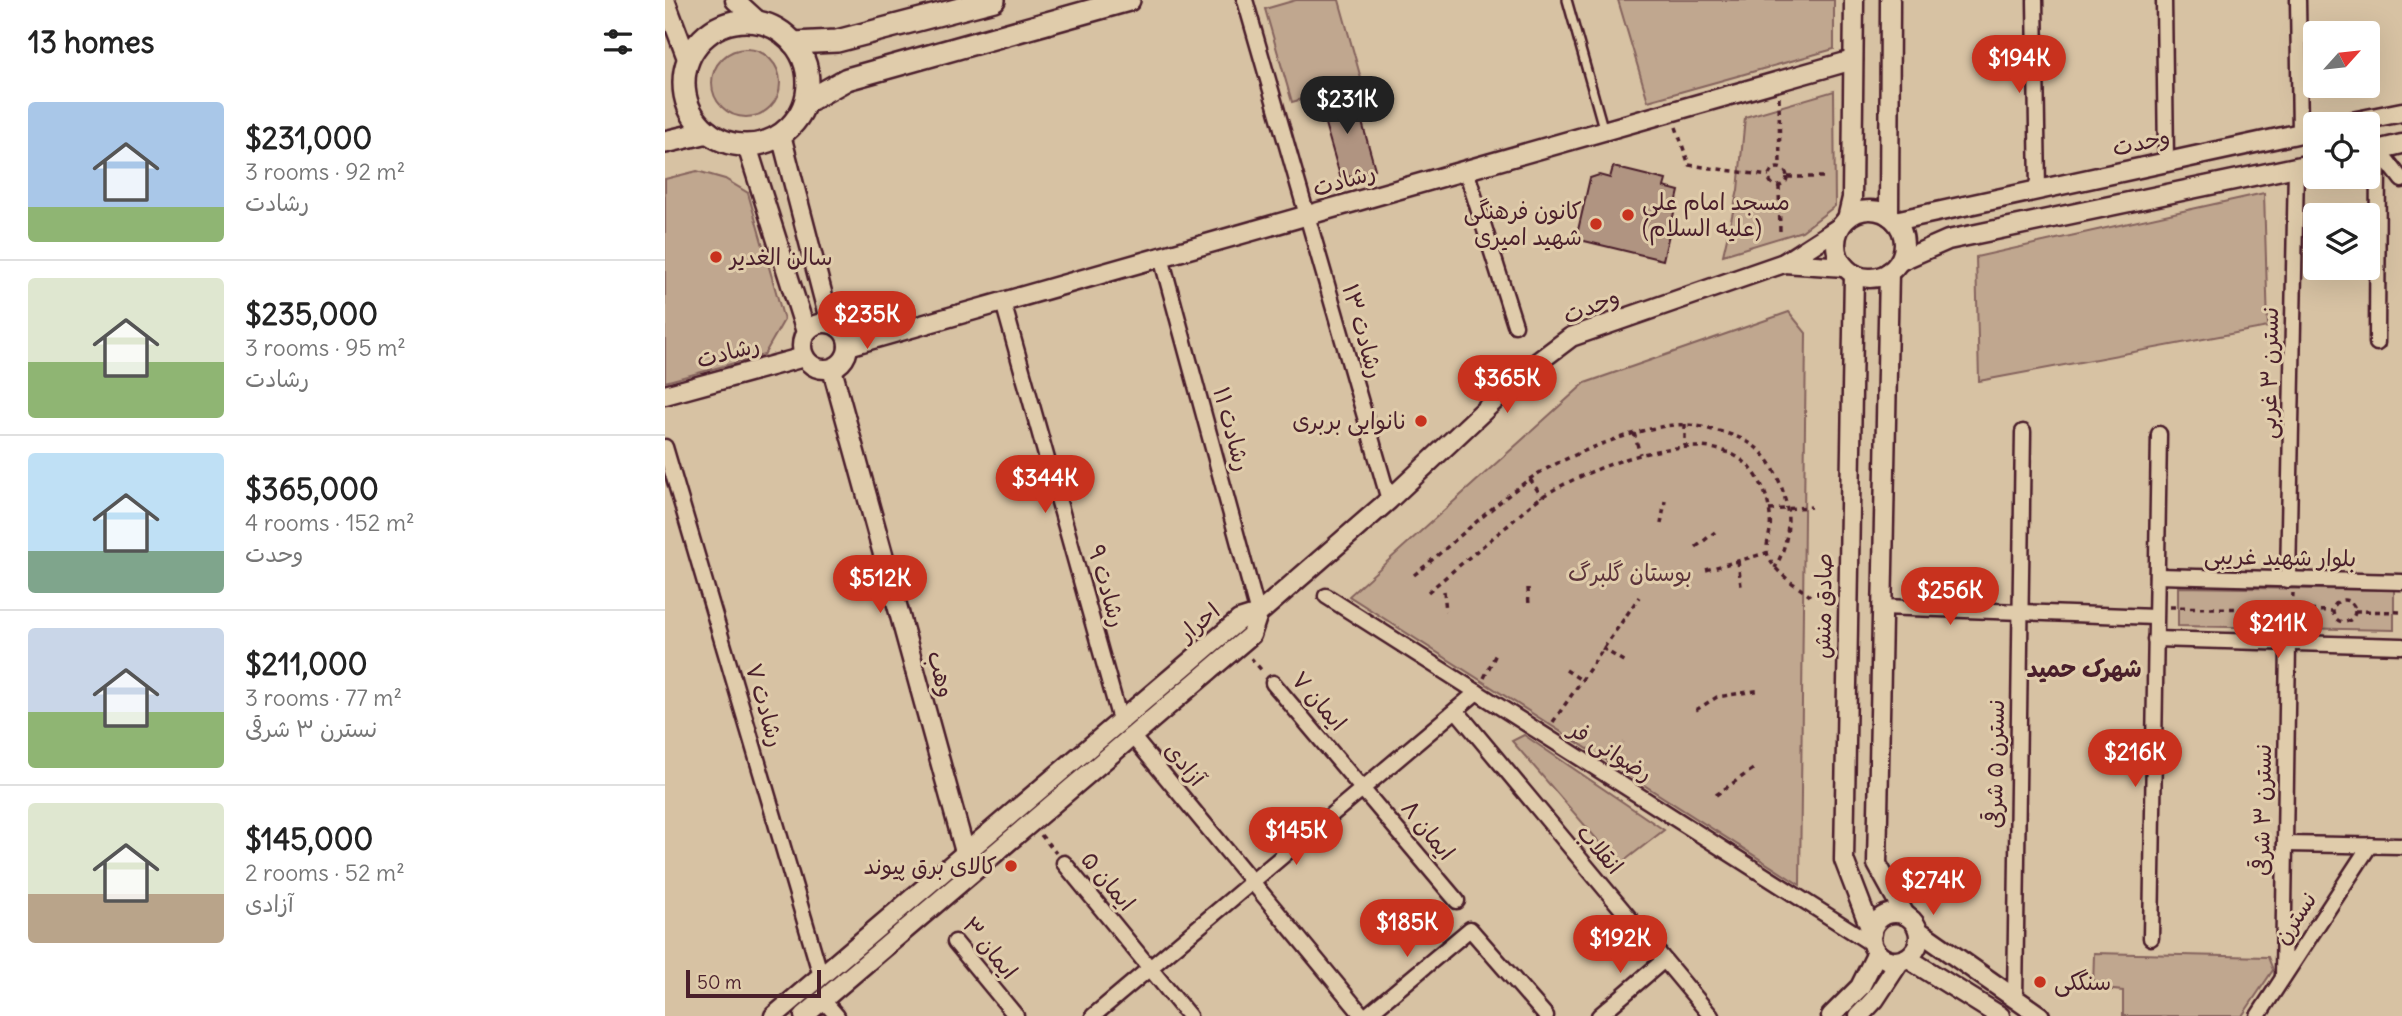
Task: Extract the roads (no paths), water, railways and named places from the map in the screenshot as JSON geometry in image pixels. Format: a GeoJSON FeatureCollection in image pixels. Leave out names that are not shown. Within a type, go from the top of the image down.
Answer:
{"type":"FeatureCollection","features":[{"type":"Feature","properties":{"kind":"main road"},"geometry":{"type":"LineString","coordinates":[[806,102],[847,79],[1129,0]]}},
{"type":"Feature","properties":{"kind":"main road"},"geometry":{"type":"LineString","coordinates":[[793,43],[837,41],[989,1]]}},
{"type":"Feature","properties":{"kind":"main road"},"geometry":{"type":"LineString","coordinates":[[739,21],[759,22],[778,29],[793,43],[804,61],[808,81],[806,102],[796,120],[781,135],[765,143],[747,146],[722,140],[708,132],[688,106],[679,72],[703,38],[719,26],[739,21]]}},
{"type":"Feature","properties":{"kind":"main road"},"geometry":{"type":"LineString","coordinates":[[665,142],[708,132]]}},
{"type":"Feature","properties":{"kind":"street"},"geometry":{"type":"LineString","coordinates":[[665,0],[679,72]]}},
{"type":"Feature","properties":{"kind":"street"},"geometry":{"type":"LineString","coordinates":[[735,0],[759,22]]}},
{"type":"Feature","properties":{"kind":"street","name":"رشادت ۱۳"},"geometry":{"type":"LineString","coordinates":[[1245,0],[1389,500]]}},
{"type":"Feature","properties":{"kind":"street"},"geometry":{"type":"LineString","coordinates":[[1854,0],[1852,198],[1837,248],[1850,271],[1874,278],[1948,240],[2303,166]]}},
{"type":"Feature","properties":{"kind":"street"},"geometry":{"type":"LineString","coordinates":[[1890,0],[1892,218],[1904,240],[1894,266],[1882,607],[1877,864],[1905,915],[1919,931],[2041,1016]]}},
{"type":"Feature","properties":{"kind":"street"},"geometry":{"type":"LineString","coordinates":[[2035,0],[2038,190]]}},
{"type":"Feature","properties":{"kind":"street"},"geometry":{"type":"LineString","coordinates":[[2164,0],[2166,161]]}},
{"type":"Feature","properties":{"kind":"street"},"geometry":{"type":"LineString","coordinates":[[2298,0],[2307,112]]}},
{"type":"Feature","properties":{"kind":"street","name":"رشادت"},"geometry":{"type":"LineString","coordinates":[[848,346],[1853,60]]}},
{"type":"Feature","properties":{"kind":"street"},"geometry":{"type":"LineString","coordinates":[[2380,116],[2402,112]]}},
{"type":"Feature","properties":{"kind":"street","name":"وحدت"},"geometry":{"type":"LineString","coordinates":[[1892,218],[2038,190],[2303,132]]}},
{"type":"Feature","properties":{"kind":"street"},"geometry":{"type":"LineString","coordinates":[[781,135],[830,324]]}},
{"type":"Feature","properties":{"kind":"street"},"geometry":{"type":"LineString","coordinates":[[2380,149],[2402,144]]}},
{"type":"Feature","properties":{"kind":"street"},"geometry":{"type":"LineString","coordinates":[[747,146],[806,332]]}},
{"type":"Feature","properties":{"kind":"street"},"geometry":{"type":"LineString","coordinates":[[2380,158],[2402,180]]}},
{"type":"Feature","properties":{"kind":"street","name":"نسترن ۳ غربی"},"geometry":{"type":"LineString","coordinates":[[2288,580],[2296,167]]}},
{"type":"Feature","properties":{"kind":"street"},"geometry":{"type":"LineString","coordinates":[[1466,170],[1515,325]]}},
{"type":"Feature","properties":{"kind":"street"},"geometry":{"type":"LineString","coordinates":[[2374,189],[2377,342]]}},
{"type":"Feature","properties":{"kind":"street"},"geometry":{"type":"LineString","coordinates":[[1844,223],[1866,210],[1892,218]]}},
{"type":"Feature","properties":{"kind":"street","name":"وحدت"},"geometry":{"type":"LineString","coordinates":[[1258,614],[1389,500],[1526,371],[1571,337],[1784,263],[1844,223]]}},
{"type":"Feature","properties":{"kind":"street","name":"رشادت ۱۱"},"geometry":{"type":"LineString","coordinates":[[1161,257],[1258,614]]}},
{"type":"Feature","properties":{"kind":"street","name":"وحدت"},"geometry":{"type":"LineString","coordinates":[[1784,263],[1850,271]]}},
{"type":"Feature","properties":{"kind":"street","name":"صادق منش"},"geometry":{"type":"LineString","coordinates":[[1850,271],[1845,860],[1874,943]]}},
{"type":"Feature","properties":{"kind":"street","name":"رشادت ۹"},"geometry":{"type":"LineString","coordinates":[[1003,302],[1120,720]]}},
{"type":"Feature","properties":{"kind":"street"},"geometry":{"type":"LineString","coordinates":[[817,324],[830,324],[843,332],[848,346],[844,360],[832,369],[813,366],[804,357],[802,344],[806,332],[817,324]]}},
{"type":"Feature","properties":{"kind":"street","name":"رشادت"},"geometry":{"type":"LineString","coordinates":[[665,395],[804,357]]}},
{"type":"Feature","properties":{"kind":"street","name":"وهب"},"geometry":{"type":"LineString","coordinates":[[832,369],[965,852],[979,867]]}},
{"type":"Feature","properties":{"kind":"street","name":"نسترن ۵ شرقی"},"geometry":{"type":"LineString","coordinates":[[2015,1000],[2023,432]]}},
{"type":"Feature","properties":{"kind":"street"},"geometry":{"type":"LineString","coordinates":[[2151,939],[2159,434]]}},
{"type":"Feature","properties":{"kind":"street","name":"رشادت ۷"},"geometry":{"type":"LineString","coordinates":[[665,447],[821,976]]}},
{"type":"Feature","properties":{"kind":"street","name":"بلوار شهید غریبی"},"geometry":{"type":"LineString","coordinates":[[2158,576],[2402,582]]}},
{"type":"Feature","properties":{"kind":"street","name":"رضوانی فر"},"geometry":{"type":"LineString","coordinates":[[1327,596],[1874,943]]}},
{"type":"Feature","properties":{"kind":"street"},"geometry":{"type":"LineString","coordinates":[[1882,607],[2020,612],[2156,612]]}},
{"type":"Feature","properties":{"kind":"street","name":"احرار"},"geometry":{"type":"LineString","coordinates":[[804,1016],[1251,635],[1258,614]]}},
{"type":"Feature","properties":{"kind":"street","name":"احرار"},"geometry":{"type":"LineString","coordinates":[[774,1016],[1239,620],[1258,614]]}},
{"type":"Feature","properties":{"kind":"street"},"geometry":{"type":"LineString","coordinates":[[2155,639],[2402,646]]}},
{"type":"Feature","properties":{"kind":"street","name":"نسترن ۳ شرقی"},"geometry":{"type":"LineString","coordinates":[[2283,977],[2288,643]]}},
{"type":"Feature","properties":{"kind":"street","name":"ایمان ۷"},"geometry":{"type":"LineString","coordinates":[[1273,683],[1364,787]]}},
{"type":"Feature","properties":{"kind":"street"},"geometry":{"type":"LineString","coordinates":[[1093,1016],[1476,692]]}},
{"type":"Feature","properties":{"kind":"street","name":"انقلاب"},"geometry":{"type":"LineString","coordinates":[[1456,710],[1711,1016]]}},
{"type":"Feature","properties":{"kind":"street","name":"آزادی"},"geometry":{"type":"LineString","coordinates":[[1132,736],[1365,1016]]}},
{"type":"Feature","properties":{"kind":"street","name":"ایمان ۸"},"geometry":{"type":"LineString","coordinates":[[1364,787],[1457,901]]}},
{"type":"Feature","properties":{"kind":"street"},"geometry":{"type":"LineString","coordinates":[[2285,844],[2402,846]]}},
{"type":"Feature","properties":{"kind":"street","name":"نسترن"},"geometry":{"type":"LineString","coordinates":[[2258,1016],[2371,845]]}},
{"type":"Feature","properties":{"kind":"street","name":"ایمان ۵"},"geometry":{"type":"LineString","coordinates":[[1064,863],[1189,1016]]}},
{"type":"Feature","properties":{"kind":"street"},"geometry":{"type":"LineString","coordinates":[[1831,1016],[1860,987],[1884,916],[1905,915]]}},
{"type":"Feature","properties":{"kind":"street"},"geometry":{"type":"LineString","coordinates":[[1365,1016],[1470,929],[1546,1016]]}},
{"type":"Feature","properties":{"kind":"street"},"geometry":{"type":"LineString","coordinates":[[1859,1016],[1917,947],[1919,931]]}},
{"type":"Feature","properties":{"kind":"street","name":"ایمان ۳"},"geometry":{"type":"LineString","coordinates":[[955,942],[1016,1016]]}},
{"type":"Feature","properties":{"kind":"street"},"geometry":{"type":"LineString","coordinates":[[1874,943],[1888,960],[1904,960],[2000,1016]]}},
{"type":"Feature","properties":{"kind":"street"},"geometry":{"type":"LineString","coordinates":[[1599,1016],[1664,960]]}},
{"type":"Feature","properties":{"kind":"street"},"geometry":{"type":"LineString","coordinates":[[823,1000],[837,1016]]}},
{"type":"Feature","properties":{"kind":"lane"},"geometry":{"type":"LineString","coordinates":[[1567,0],[1604,131]]}},
{"type":"Feature","properties":{"kind":"place","name":"مسجد امام علی (علیه السلام)"},"geometry":{"type":"Point","coordinates":[1628,215]}},
{"type":"Feature","properties":{"kind":"place","name":"کانون فرهنگی شهید امیری"},"geometry":{"type":"Point","coordinates":[1596,224]}},
{"type":"Feature","properties":{"kind":"place","name":"سالن الغدیر"},"geometry":{"type":"Point","coordinates":[716,257]}},
{"type":"Feature","properties":{"kind":"place","name":"نانوایی بربری"},"geometry":{"type":"Point","coordinates":[1421,421]}},
{"type":"Feature","properties":{"kind":"place","name":"کالای برق پیوند"},"geometry":{"type":"Point","coordinates":[1011,866]}},
{"type":"Feature","properties":{"kind":"place","name":"سنگکی"},"geometry":{"type":"Point","coordinates":[2040,982]}},
{"type":"Feature","properties":{"kind":"district","name":"شهرک حمید"},"geometry":{"type":"Point","coordinates":[2084,669]}},
{"type":"Feature","properties":{"kind":"park label","name":"بوستان گلبرگ"},"geometry":{"type":"Point","coordinates":[1630,573]}}]}
